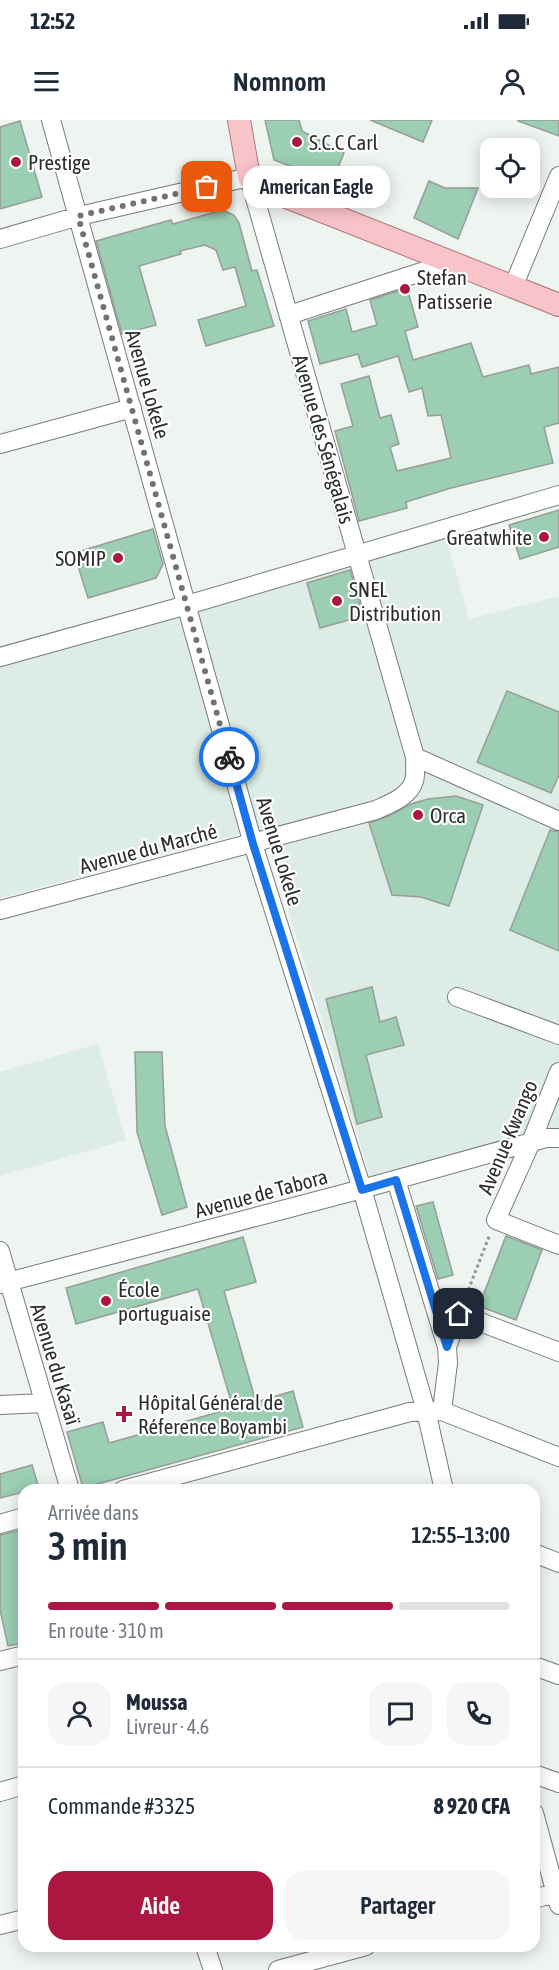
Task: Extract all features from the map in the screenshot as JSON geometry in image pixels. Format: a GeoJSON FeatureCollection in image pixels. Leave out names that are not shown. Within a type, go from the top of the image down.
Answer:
{"type":"FeatureCollection","features":[{"type":"Feature","properties":{"kind":"main road","name":"Avenue des Sénégalais"},"geometry":{"type":"LineString","coordinates":[[239,120],[249,177]]}},
{"type":"Feature","properties":{"kind":"main road"},"geometry":{"type":"LineString","coordinates":[[249,177],[269,190],[559,305]]}},
{"type":"Feature","properties":{"kind":"street","name":"Avenue Lokele"},"geometry":{"type":"LineString","coordinates":[[51,120],[253,844],[434,1411],[443,1484]]}},
{"type":"Feature","properties":{"kind":"street"},"geometry":{"type":"LineString","coordinates":[[513,287],[559,176]]}},
{"type":"Feature","properties":{"kind":"street"},"geometry":{"type":"LineString","coordinates":[[0,239],[78,216],[249,177]]}},
{"type":"Feature","properties":{"kind":"street","name":"Avenue des Sénégalais"},"geometry":{"type":"LineString","coordinates":[[249,177],[415,757]]}},
{"type":"Feature","properties":{"kind":"street"},"geometry":{"type":"LineString","coordinates":[[289,315],[449,263]]}},
{"type":"Feature","properties":{"kind":"street"},"geometry":{"type":"LineString","coordinates":[[0,444],[132,408]]}},
{"type":"Feature","properties":{"kind":"street"},"geometry":{"type":"LineString","coordinates":[[0,657],[187,605],[559,495]]}},
{"type":"Feature","properties":{"kind":"street"},"geometry":{"type":"LineString","coordinates":[[415,757],[559,821]]}},
{"type":"Feature","properties":{"kind":"street","name":"Avenue du Marché"},"geometry":{"type":"LineString","coordinates":[[0,910],[376,810],[394,802],[414,783],[415,757]]}},
{"type":"Feature","properties":{"kind":"street"},"geometry":{"type":"LineString","coordinates":[[457,997],[559,1035]]}},
{"type":"Feature","properties":{"kind":"street","name":"Avenue Kwango"},"geometry":{"type":"LineString","coordinates":[[496,1220],[559,1072]]}},
{"type":"Feature","properties":{"kind":"street","name":"Avenue de Tabora"},"geometry":{"type":"LineString","coordinates":[[4,1283],[362,1190],[546,1138],[559,1138]]}},
{"type":"Feature","properties":{"kind":"street"},"geometry":{"type":"LineString","coordinates":[[396,1180],[447,1347],[448,1363],[434,1411]]}},
{"type":"Feature","properties":{"kind":"street"},"geometry":{"type":"LineString","coordinates":[[496,1220],[559,1245]]}},
{"type":"Feature","properties":{"kind":"street","name":"Avenue du Kasaï"},"geometry":{"type":"LineString","coordinates":[[0,1251],[4,1283],[45,1402],[68,1484]]}},
{"type":"Feature","properties":{"kind":"street"},"geometry":{"type":"LineString","coordinates":[[447,1347],[459,1314],[559,1352]]}},
{"type":"Feature","properties":{"kind":"street"},"geometry":{"type":"LineString","coordinates":[[0,1405],[45,1402]]}},
{"type":"Feature","properties":{"kind":"street"},"geometry":{"type":"LineString","coordinates":[[145,1484],[396,1416],[434,1411],[559,1457]]}},
{"type":"Feature","properties":{"kind":"street"},"geometry":{"type":"LineString","coordinates":[[0,1524],[18,1519]]}},
{"type":"Feature","properties":{"kind":"street"},"geometry":{"type":"LineString","coordinates":[[540,1555],[559,1563]]}},
{"type":"Feature","properties":{"kind":"street"},"geometry":{"type":"LineString","coordinates":[[0,1661],[18,1656]]}},
{"type":"Feature","properties":{"kind":"street"},"geometry":{"type":"LineString","coordinates":[[540,1668],[559,1675]]}},
{"type":"Feature","properties":{"kind":"street"},"geometry":{"type":"LineString","coordinates":[[540,1776],[559,1783]]}},
{"type":"Feature","properties":{"kind":"street"},"geometry":{"type":"LineString","coordinates":[[0,1792],[18,1787]]}},
{"type":"Feature","properties":{"kind":"street"},"geometry":{"type":"LineString","coordinates":[[540,1834],[558,1897],[540,1898]]}},
{"type":"Feature","properties":{"kind":"street"},"geometry":{"type":"LineString","coordinates":[[0,1925],[18,1920]]}},
{"type":"Feature","properties":{"kind":"street"},"geometry":{"type":"LineString","coordinates":[[207,1952],[213,1970]]}},
{"type":"Feature","properties":{"kind":"street"},"geometry":{"type":"LineString","coordinates":[[278,1970],[344,1952]]}},
{"type":"Feature","properties":{"kind":"path"},"geometry":{"type":"LineString","coordinates":[[459,1314],[496,1220]]}},
{"type":"Feature","properties":{"kind":"shaded area"},"geometry":{"type":"Polygon","coordinates":[[[446,537],[469,619],[559,596],[559,1132],[371,1179],[263,828],[0,898],[0,667],[350,563],[446,537]]]}},
{"type":"Feature","properties":{"kind":"shaded area"},"geometry":{"type":"Polygon","coordinates":[[[98,1044],[126,1140],[0,1176],[0,1072],[98,1044]]]}},
{"type":"Feature","properties":{"kind":"building","name":"S.C.C Carl"},"geometry":{"type":"Polygon","coordinates":[[[265,120],[299,120],[302,131],[344,153],[332,182],[274,160],[265,120]]]}},
{"type":"Feature","properties":{"kind":"building"},"geometry":{"type":"Polygon","coordinates":[[[370,120],[432,120],[423,142],[370,120]]]}},
{"type":"Feature","properties":{"kind":"building"},"geometry":{"type":"Polygon","coordinates":[[[559,120],[559,136],[518,121],[559,120]]]}},
{"type":"Feature","properties":{"kind":"building","name":"Prestige"},"geometry":{"type":"Polygon","coordinates":[[[20,121],[42,197],[0,209],[0,127],[20,121]]]}},
{"type":"Feature","properties":{"kind":"building"},"geometry":{"type":"Polygon","coordinates":[[[429,181],[445,188],[478,188],[458,239],[414,218],[429,181]]]}},
{"type":"Feature","properties":{"kind":"building"},"geometry":{"type":"Polygon","coordinates":[[[222,210],[234,215],[239,223],[252,271],[257,270],[274,326],[206,346],[198,320],[246,306],[235,267],[223,270],[216,250],[205,245],[180,251],[181,254],[139,266],[156,325],[122,334],[96,241],[171,220],[173,224],[222,210]]]}},
{"type":"Feature","properties":{"kind":"building"},"geometry":{"type":"Polygon","coordinates":[[[407,288],[418,327],[405,331],[413,360],[471,343],[483,377],[529,365],[531,374],[559,367],[559,423],[544,427],[553,463],[451,488],[406,502],[407,508],[359,521],[335,431],[353,426],[341,384],[369,376],[380,418],[391,415],[399,444],[390,447],[397,471],[451,458],[441,415],[428,416],[422,388],[409,392],[398,356],[362,367],[358,354],[320,364],[308,321],[346,309],[352,332],[377,325],[370,300],[407,288]]]}},
{"type":"Feature","properties":{"kind":"building"},"geometry":{"type":"Polygon","coordinates":[[[559,510],[559,547],[520,559],[509,525],[559,510]]]}},
{"type":"Feature","properties":{"kind":"building","name":"SOMIP"},"geometry":{"type":"Polygon","coordinates":[[[153,529],[163,564],[156,578],[88,598],[74,553],[153,529]]]}},
{"type":"Feature","properties":{"kind":"building"},"geometry":{"type":"Polygon","coordinates":[[[350,570],[363,616],[320,628],[307,583],[350,570]]]}},
{"type":"Feature","properties":{"kind":"building"},"geometry":{"type":"Polygon","coordinates":[[[507,691],[559,712],[559,775],[551,793],[477,762],[507,691]]]}},
{"type":"Feature","properties":{"kind":"building"},"geometry":{"type":"Polygon","coordinates":[[[456,796],[483,805],[449,906],[421,897],[392,895],[369,823],[411,804],[428,799],[456,796]]]}},
{"type":"Feature","properties":{"kind":"building"},"geometry":{"type":"Polygon","coordinates":[[[550,830],[559,832],[559,951],[510,930],[550,830]]]}},
{"type":"Feature","properties":{"kind":"building"},"geometry":{"type":"Polygon","coordinates":[[[372,987],[380,1022],[396,1017],[404,1045],[366,1055],[382,1117],[357,1124],[326,999],[372,987]]]}},
{"type":"Feature","properties":{"kind":"building"},"geometry":{"type":"Polygon","coordinates":[[[135,1052],[162,1052],[165,1126],[187,1207],[162,1215],[137,1132],[135,1052]]]}},
{"type":"Feature","properties":{"kind":"building"},"geometry":{"type":"Polygon","coordinates":[[[433,1202],[453,1275],[438,1279],[416,1206],[433,1202]]]}},
{"type":"Feature","properties":{"kind":"building"},"geometry":{"type":"Polygon","coordinates":[[[506,1236],[542,1250],[516,1320],[479,1306],[506,1236]]]}},
{"type":"Feature","properties":{"kind":"building"},"geometry":{"type":"Polygon","coordinates":[[[243,1237],[256,1282],[224,1291],[256,1402],[293,1391],[303,1427],[97,1484],[82,1484],[67,1432],[103,1422],[109,1443],[233,1408],[198,1289],[76,1324],[66,1288],[243,1237]]]}},
{"type":"Feature","properties":{"kind":"building"},"geometry":{"type":"Polygon","coordinates":[[[32,1465],[38,1484],[18,1484],[18,1494],[0,1498],[0,1474],[32,1465]]]}},
{"type":"Feature","properties":{"kind":"building"},"geometry":{"type":"Polygon","coordinates":[[[18,1530],[18,1644],[8,1646],[0,1610],[0,1535],[18,1530]]]}},
{"type":"Feature","properties":{"kind":"way so far"},"geometry":{"type":"LineString","coordinates":[[207,187],[78,216],[229,757]]}},
{"type":"Feature","properties":{"kind":"place","name":"S.C.C Carl"},"geometry":{"type":"Point","coordinates":[297,142]}},
{"type":"Feature","properties":{"kind":"place","name":"Prestige"},"geometry":{"type":"Point","coordinates":[16,162]}},
{"type":"Feature","properties":{"kind":"place","name":"American Eagle"},"geometry":{"type":"Point","coordinates":[207,187]}},
{"type":"Feature","properties":{"kind":"place","name":"Stefan Patisserie"},"geometry":{"type":"Point","coordinates":[405,289]}},
{"type":"Feature","properties":{"kind":"place","name":"Greatwhite"},"geometry":{"type":"Point","coordinates":[544,537]}},
{"type":"Feature","properties":{"kind":"place","name":"SOMIP"},"geometry":{"type":"Point","coordinates":[118,558]}},
{"type":"Feature","properties":{"kind":"place","name":"SNEL Distribution"},"geometry":{"type":"Point","coordinates":[337,601]}},
{"type":"Feature","properties":{"kind":"place","name":"Orca"},"geometry":{"type":"Point","coordinates":[418,815]}},
{"type":"Feature","properties":{"kind":"place","name":"École portuguaise"},"geometry":{"type":"Point","coordinates":[106,1301]}},
{"type":"Feature","properties":{"kind":"place","name":"Hôpital Général de Réference Boyambi"},"geometry":{"type":"Point","coordinates":[124,1414]}},
{"type":"Feature","properties":{"kind":"route"},"geometry":{"type":"LineString","coordinates":[[229,757],[253,844],[362,1190],[396,1180],[447,1347],[459,1314]]}}]}
